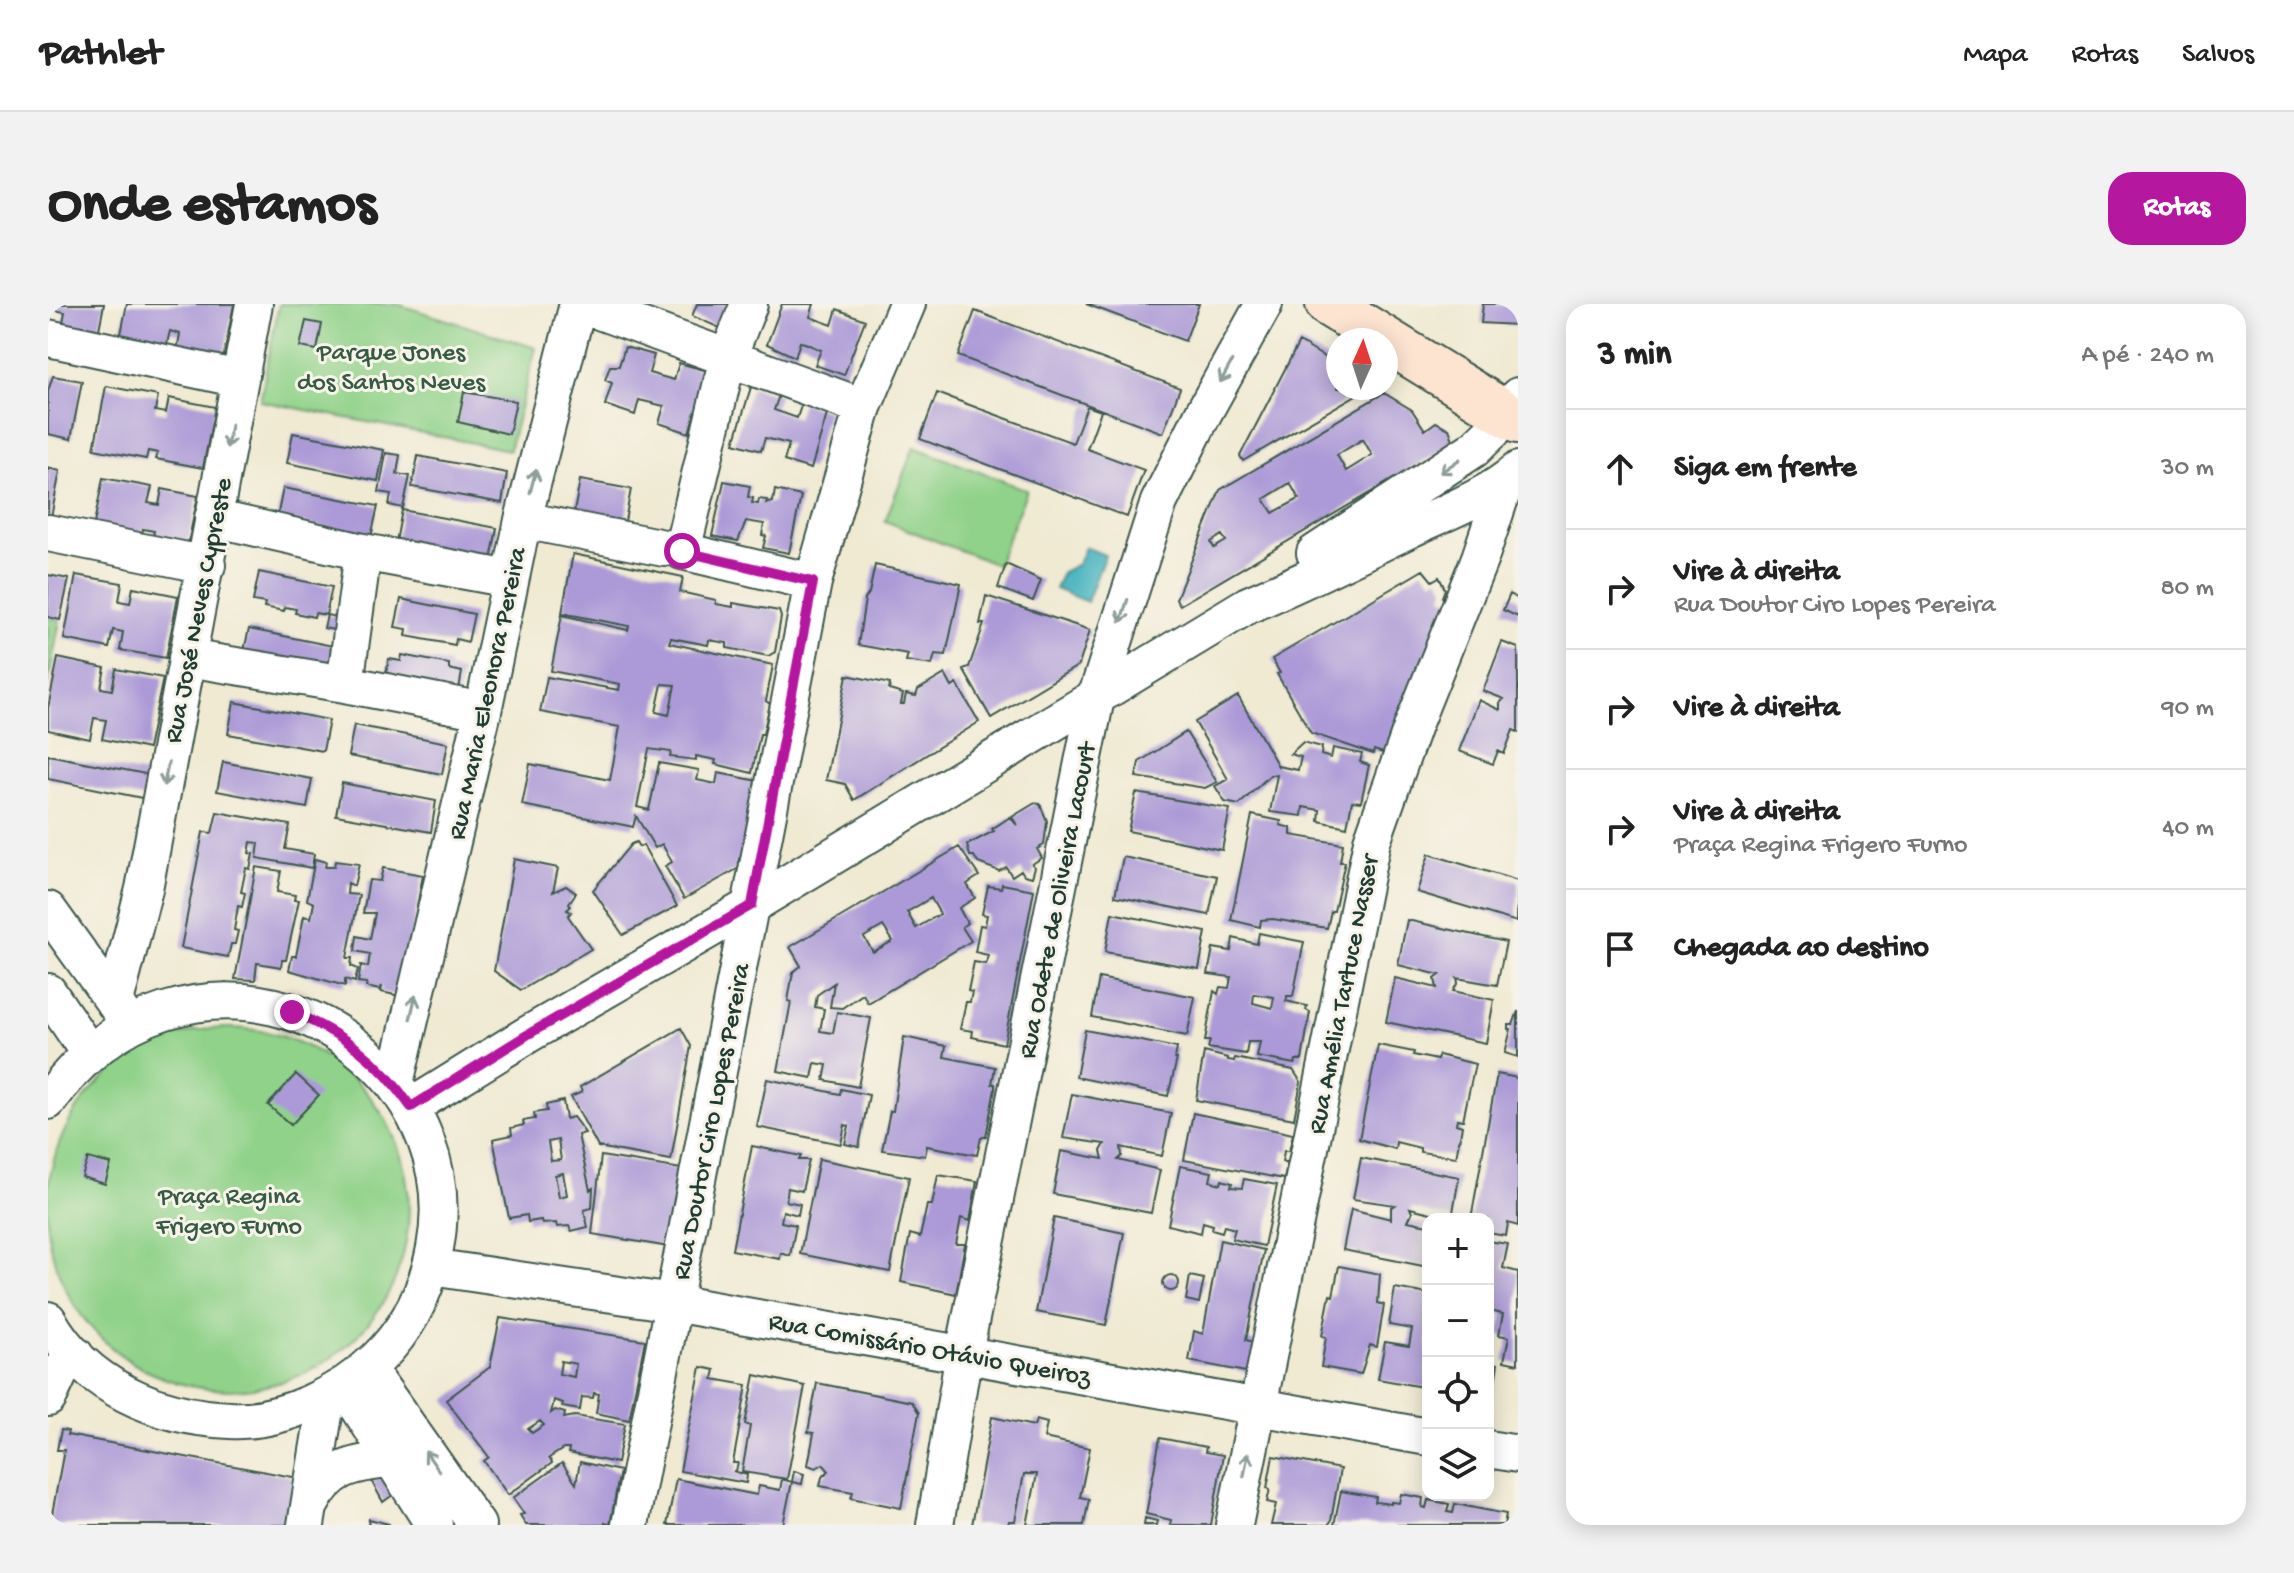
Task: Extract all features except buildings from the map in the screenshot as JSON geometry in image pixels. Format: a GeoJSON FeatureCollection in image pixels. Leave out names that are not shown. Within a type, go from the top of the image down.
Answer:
{"type":"FeatureCollection","features":[{"type":"Feature","properties":{"kind":"street","name":"Rua José Neves Cypreste"},"geometry":{"type":"LineString","coordinates":[[123,1014],[138,916],[207,565],[213,518],[254,304]]}},
{"type":"Feature","properties":{"kind":"street"},"geometry":{"type":"LineString","coordinates":[[579,304],[863,407]]}},
{"type":"Feature","properties":{"kind":"street","name":"Rua Maria Eleonora Pereira"},"geometry":{"type":"LineString","coordinates":[[403,1095],[523,520],[579,304]]}},
{"type":"Feature","properties":{"kind":"street"},"geometry":{"type":"LineString","coordinates":[[749,304],[728,357],[682,551],[813,582]]}},
{"type":"Feature","properties":{"kind":"street","name":"Rua Doutor Ciro Lopes Pereira"},"geometry":{"type":"LineString","coordinates":[[630,1525],[813,582],[863,407],[907,304]]}},
{"type":"Feature","properties":{"kind":"street","name":"Rua Odete de Oliveira Lacourt"},"geometry":{"type":"LineString","coordinates":[[935,1525],[964,1353],[1096,698],[1159,502],[1204,412],[1264,304]]}},
{"type":"Feature","properties":{"kind":"street"},"geometry":{"type":"LineString","coordinates":[[403,1095],[527,1035],[752,905],[1248,605],[1304,560],[1474,449],[1515,411],[1328,304]]}},
{"type":"Feature","properties":{"kind":"street"},"geometry":{"type":"LineString","coordinates":[[48,338],[240,379]]}},
{"type":"Feature","properties":{"kind":"street"},"geometry":{"type":"LineString","coordinates":[[1248,605],[1315,576],[1512,475]]}},
{"type":"Feature","properties":{"kind":"street","name":"Rua Amélia Tartuce Nasser"},"geometry":{"type":"LineString","coordinates":[[1234,1525],[1372,841],[1512,475]]}},
{"type":"Feature","properties":{"kind":"street"},"geometry":{"type":"LineString","coordinates":[[213,518],[363,552],[510,579]]}},
{"type":"Feature","properties":{"kind":"street"},"geometry":{"type":"LineString","coordinates":[[523,520],[664,548]]}},
{"type":"Feature","properties":{"kind":"street"},"geometry":{"type":"LineString","coordinates":[[48,533],[207,565]]}},
{"type":"Feature","properties":{"kind":"street"},"geometry":{"type":"LineString","coordinates":[[345,684],[363,552]]}},
{"type":"Feature","properties":{"kind":"street"},"geometry":{"type":"LineString","coordinates":[[187,658],[483,711]]}},
{"type":"Feature","properties":{"kind":"street"},"geometry":{"type":"LineString","coordinates":[[54,919],[98,936],[113,934],[138,916]]}},
{"type":"Feature","properties":{"kind":"street"},"geometry":{"type":"LineString","coordinates":[[54,919],[123,1014]]}},
{"type":"Feature","properties":{"kind":"street"},"geometry":{"type":"LineString","coordinates":[[48,992],[89,1053]]}},
{"type":"Feature","properties":{"kind":"street"},"geometry":{"type":"LineString","coordinates":[[48,1101],[66,1076],[123,1014],[208,1002],[251,1003],[292,1012],[331,1029],[365,1053],[403,1095],[425,1137],[434,1169],[438,1201],[437,1234],[431,1267],[413,1312],[385,1351],[346,1383],[272,1416],[237,1421],[201,1419],[166,1411],[132,1398],[102,1379],[49,1326]]}},
{"type":"Feature","properties":{"kind":"street","name":"Rua Comissário Otávio Queiroz"},"geometry":{"type":"LineString","coordinates":[[431,1267],[673,1303],[1422,1436]]}},
{"type":"Feature","properties":{"kind":"street"},"geometry":{"type":"LineString","coordinates":[[48,1398],[60,1372],[75,1355]]}},
{"type":"Feature","properties":{"kind":"street"},"geometry":{"type":"LineString","coordinates":[[346,1383],[434,1525]]}},
{"type":"Feature","properties":{"kind":"street"},"geometry":{"type":"LineString","coordinates":[[308,1515],[346,1383]]}},
{"type":"Feature","properties":{"kind":"street"},"geometry":{"type":"LineString","coordinates":[[346,1383],[477,1525]]}},
{"type":"Feature","properties":{"kind":"street"},"geometry":{"type":"LineString","coordinates":[[1494,1450],[1518,1454]]}},
{"type":"Feature","properties":{"kind":"street"},"geometry":{"type":"LineString","coordinates":[[308,1515],[319,1488],[342,1469],[358,1463],[392,1460]]}},
{"type":"Feature","properties":{"kind":"green space","name":"Parque Jones dos Santos Neves"},"geometry":{"type":"Polygon","coordinates":[[[279,304],[397,304],[536,348],[509,450],[260,401],[279,304]]]}},
{"type":"Feature","properties":{"kind":"green space"},"geometry":{"type":"Polygon","coordinates":[[[914,447],[1027,490],[997,565],[885,521],[914,447]]]}},
{"type":"Feature","properties":{"kind":"green space"},"geometry":{"type":"Polygon","coordinates":[[[48,617],[60,620],[48,684],[48,617]]]}},
{"type":"Feature","properties":{"kind":"green space","name":"Praça Regina Frigero Furno"},"geometry":{"type":"Polygon","coordinates":[[[228,1028],[263,1032],[297,1042],[328,1059],[356,1081],[378,1109],[395,1140],[405,1174],[409,1209],[405,1244],[395,1278],[378,1309],[356,1337],[328,1359],[297,1376],[263,1386],[228,1390],[193,1386],[159,1376],[128,1359],[100,1337],[78,1309],[61,1278],[51,1244],[47,1209],[51,1174],[61,1140],[78,1109],[100,1081],[128,1059],[159,1042],[193,1032],[228,1028]]]}},
{"type":"Feature","properties":{"kind":"water"},"geometry":{"type":"Polygon","coordinates":[[[1085,547],[1105,555],[1087,602],[1055,589],[1062,572],[1078,564],[1085,547]]]}},
{"type":"Feature","properties":{"kind":"route"},"geometry":{"type":"LineString","coordinates":[[292,1012],[331,1029],[365,1053],[395,1083],[411,1107],[527,1035],[752,905],[813,582],[682,551]]}}]}
